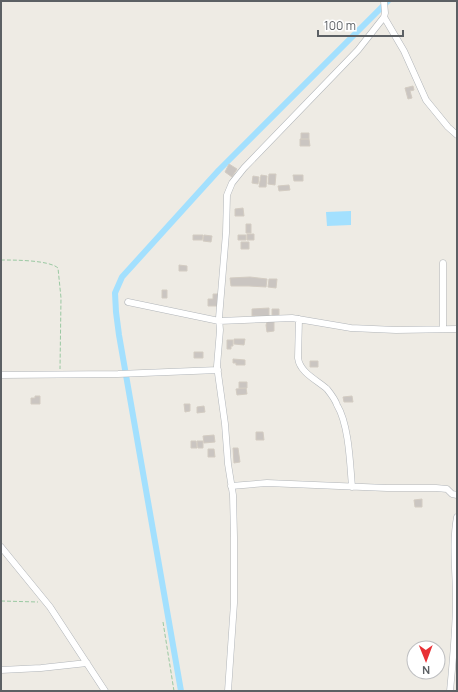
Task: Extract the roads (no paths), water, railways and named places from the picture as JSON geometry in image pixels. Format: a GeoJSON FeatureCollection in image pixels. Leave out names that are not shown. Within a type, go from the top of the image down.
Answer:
{"type":"FeatureCollection","features":[{"type":"Feature","properties":{"kind":"street"},"geometry":{"type":"LineString","coordinates":[[384,1],[385,15],[404,51],[426,100],[448,127],[457,135]]}},
{"type":"Feature","properties":{"kind":"street"},"geometry":{"type":"LineString","coordinates":[[228,691],[234,603],[234,537],[233,505],[218,370],[219,321],[226,233],[227,195],[230,186],[244,168],[358,50],[385,15]]}},
{"type":"Feature","properties":{"kind":"street"},"geometry":{"type":"LineString","coordinates":[[443,263],[444,330]]}},
{"type":"Feature","properties":{"kind":"street"},"geometry":{"type":"LineString","coordinates":[[128,302],[219,321],[274,318],[299,319],[351,328],[396,330],[457,329]]}},
{"type":"Feature","properties":{"kind":"street"},"geometry":{"type":"LineString","coordinates":[[299,319],[299,365],[327,389],[342,413],[347,440],[352,487]]}},
{"type":"Feature","properties":{"kind":"street"},"geometry":{"type":"LineString","coordinates":[[1,375],[118,374],[218,370]]}},
{"type":"Feature","properties":{"kind":"street"},"geometry":{"type":"LineString","coordinates":[[231,486],[267,483],[408,489],[444,488],[452,494],[457,495]]}},
{"type":"Feature","properties":{"kind":"street"},"geometry":{"type":"LineString","coordinates":[[450,691],[455,643],[456,599],[454,560],[457,517]]}},
{"type":"Feature","properties":{"kind":"street"},"geometry":{"type":"LineString","coordinates":[[1,547],[46,601],[105,691]]}},
{"type":"Feature","properties":{"kind":"street"},"geometry":{"type":"LineString","coordinates":[[1,670],[41,668],[87,663]]}},
{"type":"Feature","properties":{"kind":"water"},"geometry":{"type":"Polygon","coordinates":[[[351,211],[351,225],[327,226],[326,212],[351,211]]]}},
{"type":"Feature","properties":{"kind":"waterway"},"geometry":{"type":"LineString","coordinates":[[181,691],[119,335],[115,293],[122,277],[219,170],[388,1]]}}]}
